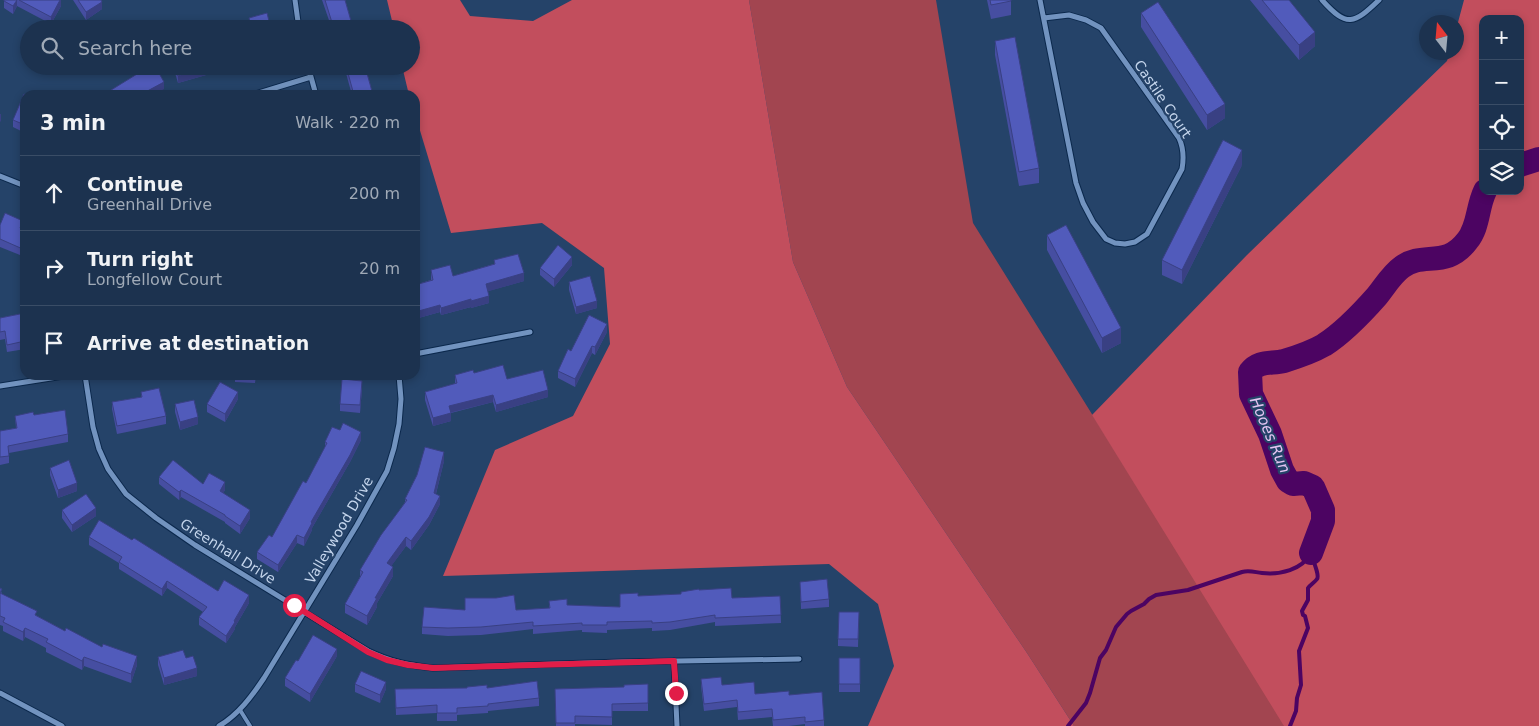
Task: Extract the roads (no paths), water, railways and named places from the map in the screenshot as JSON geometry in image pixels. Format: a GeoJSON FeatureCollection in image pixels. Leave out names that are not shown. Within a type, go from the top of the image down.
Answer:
{"type":"FeatureCollection","features":[{"type":"Feature","properties":{"kind":"street"},"geometry":{"type":"LineString","coordinates":[[295,0],[298,20]]}},
{"type":"Feature","properties":{"kind":"street","name":"Castile Court"},"geometry":{"type":"LineString","coordinates":[[1040,0],[1076,182],[1083,203],[1093,222],[1106,239],[1115,243],[1135,242],[1146,234],[1182,170],[1183,148],[1179,138],[1101,28],[1086,20],[1069,15],[1044,18]]}},
{"type":"Feature","properties":{"kind":"street"},"geometry":{"type":"LineString","coordinates":[[1322,0],[1334,13],[1348,19],[1363,16],[1380,0]]}},
{"type":"Feature","properties":{"kind":"street"},"geometry":{"type":"LineString","coordinates":[[268,90],[311,77],[315,90]]}},
{"type":"Feature","properties":{"kind":"street"},"geometry":{"type":"LineString","coordinates":[[0,176],[20,184]]}},
{"type":"Feature","properties":{"kind":"street"},"geometry":{"type":"LineString","coordinates":[[420,353],[530,332]]}},
{"type":"Feature","properties":{"kind":"street"},"geometry":{"type":"LineString","coordinates":[[0,386],[38,380]]}},
{"type":"Feature","properties":{"kind":"street","name":"Greenhall Drive"},"geometry":{"type":"LineString","coordinates":[[86,380],[93,427],[99,449],[108,469],[126,494],[156,518],[196,545],[368,652],[387,660],[433,668],[799,659]]}},
{"type":"Feature","properties":{"kind":"street","name":"Valleywood Drive"},"geometry":{"type":"LineString","coordinates":[[219,726],[240,710],[264,678],[357,525],[387,471],[399,424],[401,399],[399,380]]}},
{"type":"Feature","properties":{"kind":"street"},"geometry":{"type":"LineString","coordinates":[[674,661],[677,726]]}},
{"type":"Feature","properties":{"kind":"street"},"geometry":{"type":"LineString","coordinates":[[0,693],[62,726]]}},
{"type":"Feature","properties":{"kind":"lane"},"geometry":{"type":"LineString","coordinates":[[240,710],[250,726]]}},
{"type":"Feature","properties":{"kind":"waterway","name":"Hooes Run"},"geometry":{"type":"LineString","coordinates":[[1524,164],[1539,159]]}},
{"type":"Feature","properties":{"kind":"waterway","name":"Hooes Run"},"geometry":{"type":"LineString","coordinates":[[1311,553],[1323,521],[1323,510],[1313,487],[1304,483],[1293,484],[1288,481],[1282,470],[1270,434],[1251,394],[1250,372],[1261,364],[1284,361],[1324,345],[1359,316],[1398,270],[1410,262],[1443,257],[1459,250],[1474,230],[1483,195]]}},
{"type":"Feature","properties":{"kind":"waterway","name":"Hooes Run"},"geometry":{"type":"LineString","coordinates":[[1068,726],[1086,703],[1100,658],[1106,650],[1116,627],[1131,611],[1156,595],[1188,590],[1242,572],[1276,573],[1290,570],[1302,564],[1311,553]]}},
{"type":"Feature","properties":{"kind":"waterway"},"geometry":{"type":"LineString","coordinates":[[1290,726],[1296,711],[1301,685],[1299,651],[1308,628],[1302,611],[1308,600],[1308,588],[1318,577],[1311,553]]}}]}
